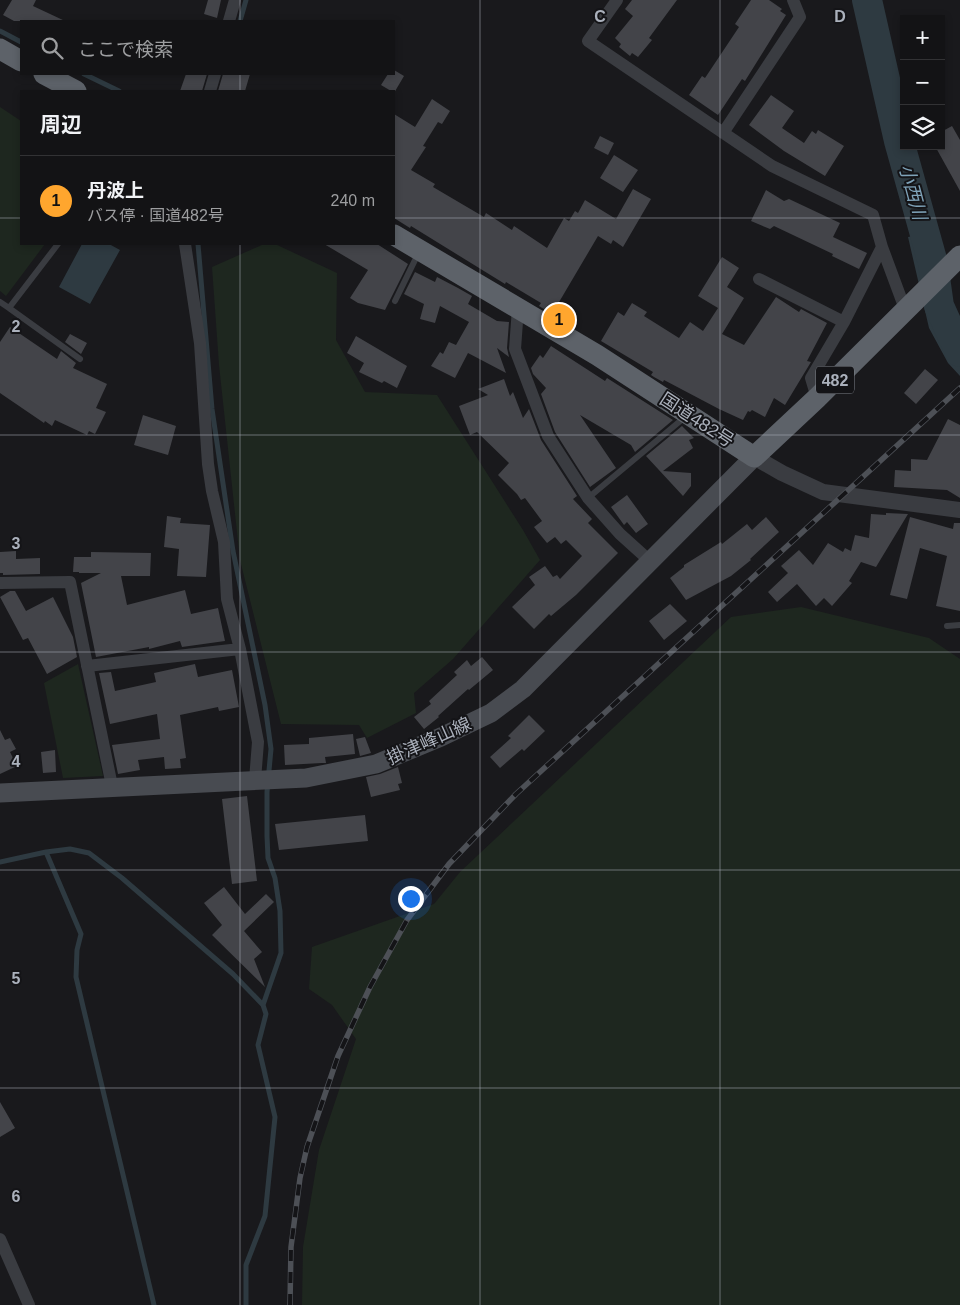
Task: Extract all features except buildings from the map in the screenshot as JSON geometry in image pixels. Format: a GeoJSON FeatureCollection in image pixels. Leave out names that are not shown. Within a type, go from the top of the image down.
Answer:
{"type":"FeatureCollection","features":[{"type":"Feature","properties":{"kind":"highway"},"geometry":{"type":"LineString","coordinates":[[0,49],[20,60]]}},
{"type":"Feature","properties":{"kind":"highway"},"geometry":{"type":"LineString","coordinates":[[46,75],[74,90]]}},
{"type":"Feature","properties":{"kind":"highway","name":"国道482号"},"geometry":{"type":"LineString","coordinates":[[395,236],[597,355],[754,457],[817,398],[955,260]]}},
{"type":"Feature","properties":{"kind":"main road","name":"掛津峰山線"},"geometry":{"type":"LineString","coordinates":[[0,793],[112,786],[306,778],[376,764],[441,738],[491,713],[523,688],[754,457]]}},
{"type":"Feature","properties":{"kind":"street"},"geometry":{"type":"LineString","coordinates":[[229,20],[235,0]]}},
{"type":"Feature","properties":{"kind":"street"},"geometry":{"type":"LineString","coordinates":[[617,0],[588,41],[772,166],[873,215],[882,247],[909,305]]}},
{"type":"Feature","properties":{"kind":"street"},"geometry":{"type":"LineString","coordinates":[[723,134],[800,17],[793,0]]}},
{"type":"Feature","properties":{"kind":"street"},"geometry":{"type":"LineString","coordinates":[[210,90],[215,75]]}},
{"type":"Feature","properties":{"kind":"street"},"geometry":{"type":"LineString","coordinates":[[185,245],[200,343],[208,464],[212,491],[224,542],[227,599],[240,649],[258,742],[263,780]]}},
{"type":"Feature","properties":{"kind":"street"},"geometry":{"type":"LineString","coordinates":[[817,398],[811,378],[844,322],[882,247]]}},
{"type":"Feature","properties":{"kind":"street"},"geometry":{"type":"LineString","coordinates":[[759,279],[844,322]]}},
{"type":"Feature","properties":{"kind":"street"},"geometry":{"type":"LineString","coordinates":[[518,308],[515,349],[548,436],[588,498],[620,534],[651,562]]}},
{"type":"Feature","properties":{"kind":"street"},"geometry":{"type":"LineString","coordinates":[[754,457],[782,473],[823,492],[960,510]]}},
{"type":"Feature","properties":{"kind":"street"},"geometry":{"type":"LineString","coordinates":[[0,583],[70,582],[112,786]]}},
{"type":"Feature","properties":{"kind":"street"},"geometry":{"type":"LineString","coordinates":[[87,666],[240,649]]}},
{"type":"Feature","properties":{"kind":"street"},"geometry":{"type":"LineString","coordinates":[[0,1238],[29,1305]]}},
{"type":"Feature","properties":{"kind":"lane"},"geometry":{"type":"LineString","coordinates":[[9,308],[57,245]]}},
{"type":"Feature","properties":{"kind":"lane"},"geometry":{"type":"LineString","coordinates":[[395,301],[420,250]]}},
{"type":"Feature","properties":{"kind":"lane"},"geometry":{"type":"LineString","coordinates":[[0,302],[80,359]]}},
{"type":"Feature","properties":{"kind":"lane"},"geometry":{"type":"LineString","coordinates":[[588,498],[688,414]]}},
{"type":"Feature","properties":{"kind":"lane"},"geometry":{"type":"LineString","coordinates":[[947,626],[960,625]]}},
{"type":"Feature","properties":{"kind":"shaded area"},"geometry":{"type":"Polygon","coordinates":[[[0,107],[20,120],[20,245],[44,245],[6,296],[0,291],[0,107]]]}},
{"type":"Feature","properties":{"kind":"shaded area"},"geometry":{"type":"Polygon","coordinates":[[[936,231],[957,319],[960,324],[960,376],[948,363],[929,328],[908,237],[936,231]]]}},
{"type":"Feature","properties":{"kind":"shaded area"},"geometry":{"type":"Polygon","coordinates":[[[81,245],[111,245],[120,250],[90,304],[59,287],[81,245]]]}},
{"type":"Feature","properties":{"kind":"shaded area"},"geometry":{"type":"Polygon","coordinates":[[[262,245],[277,245],[337,273],[336,340],[365,392],[437,395],[540,560],[453,659],[414,693],[416,713],[367,738],[359,725],[281,724],[240,560],[219,365],[212,267],[262,245]]]}},
{"type":"Feature","properties":{"kind":"shaded area"},"geometry":{"type":"Polygon","coordinates":[[[801,607],[929,638],[960,659],[960,1305],[302,1305],[303,1247],[319,1150],[356,1039],[332,1005],[309,989],[312,947],[434,904],[460,872],[731,617],[801,607]]]}},
{"type":"Feature","properties":{"kind":"shaded area"},"geometry":{"type":"Polygon","coordinates":[[[78,664],[103,776],[63,778],[44,683],[78,664]]]}},
{"type":"Feature","properties":{"kind":"waterway"},"geometry":{"type":"LineString","coordinates":[[240,20],[246,0]]}},
{"type":"Feature","properties":{"kind":"waterway","name":"小西川"},"geometry":{"type":"LineString","coordinates":[[867,0],[899,141],[933,263],[939,306],[960,352]]}},
{"type":"Feature","properties":{"kind":"waterway"},"geometry":{"type":"LineString","coordinates":[[0,31],[20,41]]}},
{"type":"Feature","properties":{"kind":"waterway"},"geometry":{"type":"LineString","coordinates":[[86,75],[117,90]]}},
{"type":"Feature","properties":{"kind":"waterway"},"geometry":{"type":"LineString","coordinates":[[198,245],[212,409],[233,551],[265,705],[271,749],[267,792],[268,858],[275,878],[280,911],[281,953],[263,1005]]}},
{"type":"Feature","properties":{"kind":"waterway"},"geometry":{"type":"LineString","coordinates":[[0,862],[70,849],[89,853],[122,878],[233,974],[263,1005],[266,1014],[258,1045],[275,1117],[265,1216],[246,1265],[246,1305]]}},
{"type":"Feature","properties":{"kind":"waterway"},"geometry":{"type":"LineString","coordinates":[[46,852],[81,934],[77,950],[76,977],[154,1305]]}},
{"type":"Feature","properties":{"kind":"railway"},"geometry":{"type":"LineString","coordinates":[[290,1305],[291,1247],[300,1178],[307,1147],[338,1056],[370,987],[407,920],[449,864],[516,794],[960,388]]}},
{"type":"Feature","properties":{"kind":"place","name":"丹波上"},"geometry":{"type":"Point","coordinates":[559,320]}}]}
